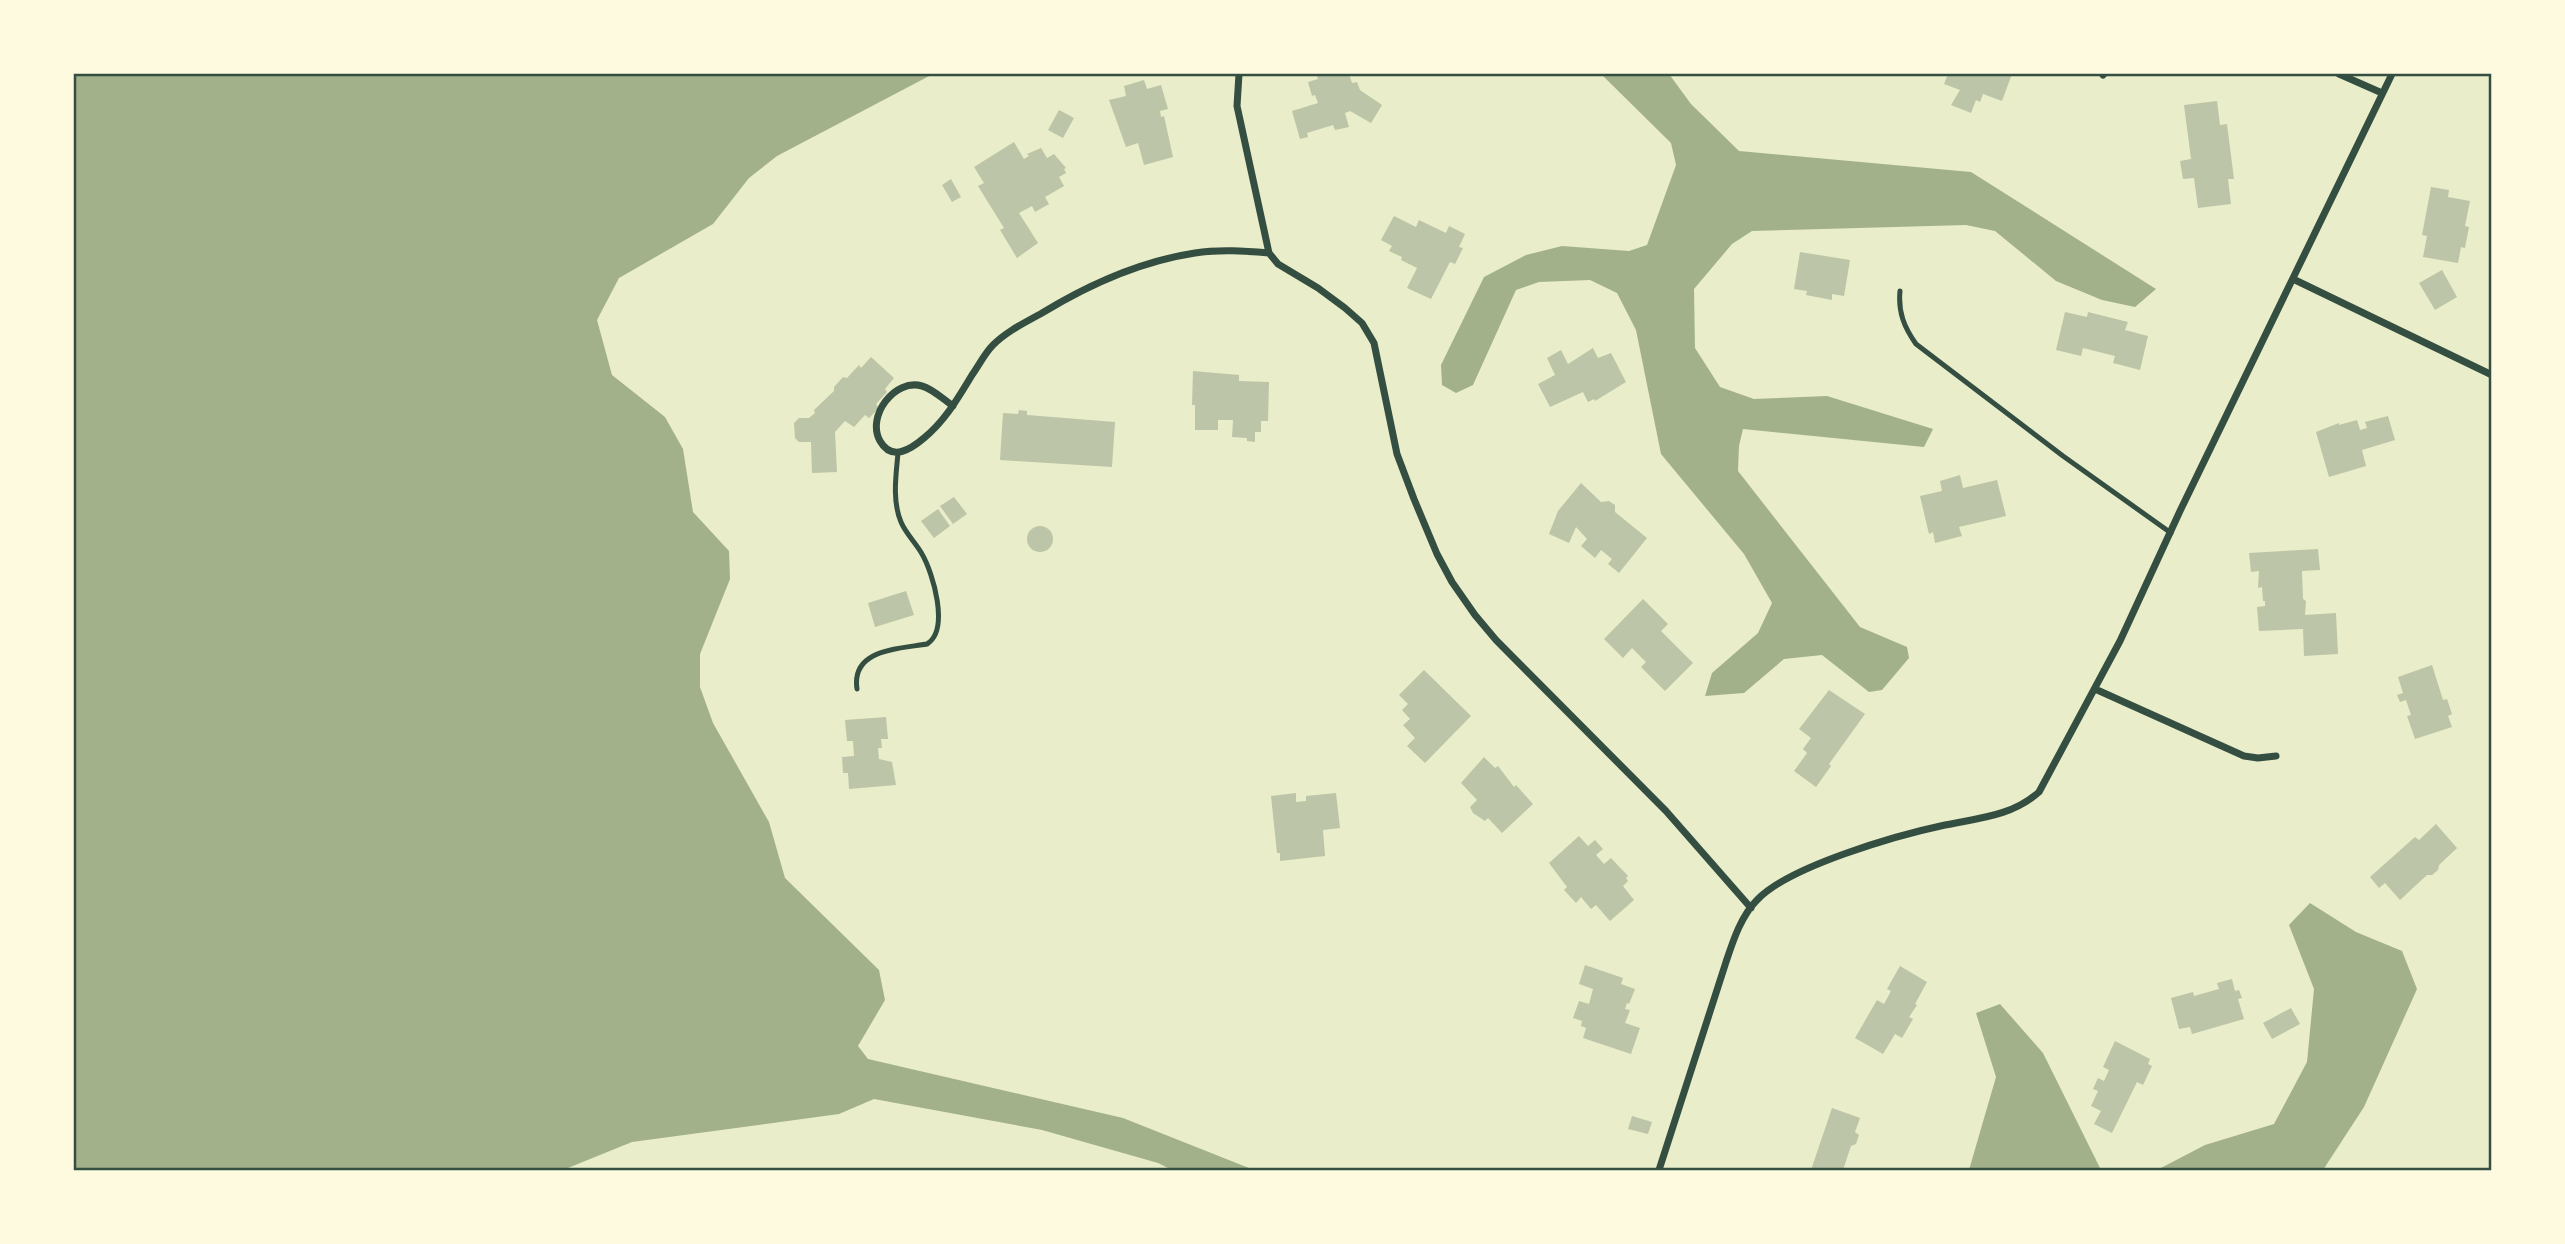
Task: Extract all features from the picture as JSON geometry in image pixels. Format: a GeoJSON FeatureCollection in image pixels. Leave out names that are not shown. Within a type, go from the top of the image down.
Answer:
{"type":"FeatureCollection","features":[{"type":"Feature","properties":{"kind":"street"},"geometry":{"type":"LineString","coordinates":[[1239,74],[1237,106],[1269,253],[1278,264],[1345,308],[1362,323],[1374,342],[1397,454],[1437,554],[1452,582],[1496,640],[1666,811],[1751,908]]}},
{"type":"Feature","properties":{"kind":"street"},"geometry":{"type":"LineString","coordinates":[[2339,74],[2382,93]]}},
{"type":"Feature","properties":{"kind":"street"},"geometry":{"type":"LineString","coordinates":[[1660,1171],[1726,962],[1737,932],[1751,908],[1774,886],[1798,872],[1890,840],[2008,812],[2025,804],[2039,792],[2095,689],[2392,74]]}},
{"type":"Feature","properties":{"kind":"street"},"geometry":{"type":"LineString","coordinates":[[953,406],[923,386],[911,385],[895,391],[885,401],[879,415],[877,433],[880,443],[888,450],[898,453],[909,450],[933,430],[953,406],[993,345],[1008,333],[1069,298],[1110,278],[1161,260],[1196,252],[1233,250],[1269,253]]}},
{"type":"Feature","properties":{"kind":"street"},"geometry":{"type":"LineString","coordinates":[[2293,279],[2491,375]]}},
{"type":"Feature","properties":{"kind":"street"},"geometry":{"type":"LineString","coordinates":[[2095,689],[2244,756],[2276,756]]}},
{"type":"Feature","properties":{"kind":"lane"},"geometry":{"type":"LineString","coordinates":[[1900,291],[1900,316],[1916,344],[2063,456],[2171,533]]}},
{"type":"Feature","properties":{"kind":"lane"},"geometry":{"type":"LineString","coordinates":[[857,690],[859,670],[864,661],[876,653],[927,644],[934,640],[937,632],[933,580],[923,556],[901,523],[897,509],[895,481],[898,453]]}},
{"type":"Feature","properties":{"kind":"shaded area"},"geometry":{"type":"Polygon","coordinates":[[[74,74],[933,74],[777,156],[749,178],[713,224],[619,278],[597,320],[612,375],[665,417],[683,449],[693,512],[729,551],[730,579],[700,654],[700,687],[713,723],[769,822],[785,878],[879,970],[885,1000],[858,1046],[868,1059],[1123,1118],[1254,1170],[1172,1170],[1158,1163],[1042,1130],[874,1099],[839,1114],[632,1142],[563,1170],[74,1170],[74,74]]]}},
{"type":"Feature","properties":{"kind":"shaded area"},"geometry":{"type":"Polygon","coordinates":[[[1601,74],[1669,74],[1691,104],[1739,151],[1971,172],[2156,289],[2135,307],[2102,300],[2056,281],[1995,231],[1966,225],[1752,231],[1732,244],[1694,289],[1695,348],[1720,387],[1754,399],[1827,396],[1933,429],[1924,447],[1743,429],[1739,446],[1738,471],[1860,627],[1907,647],[1909,658],[1882,690],[1869,692],[1822,655],[1784,659],[1744,693],[1705,696],[1712,673],[1758,633],[1772,603],[1744,554],[1661,454],[1636,330],[1617,293],[1590,280],[1539,282],[1516,290],[1473,385],[1456,393],[1442,385],[1441,365],[1484,277],[1526,255],[1562,246],[1629,251],[1647,245],[1676,165],[1671,143],[1601,74]]]}},
{"type":"Feature","properties":{"kind":"shaded area"},"geometry":{"type":"Polygon","coordinates":[[[2310,903],[2356,932],[2402,951],[2417,989],[2364,1107],[2323,1170],[2157,1170],[2205,1145],[2274,1124],[2307,1062],[2314,989],[2289,925],[2310,903]]]}},
{"type":"Feature","properties":{"kind":"shaded area"},"geometry":{"type":"Polygon","coordinates":[[[2000,1004],[2043,1053],[2101,1170],[1969,1170],[1996,1077],[1976,1013],[2000,1004]]]}},
{"type":"Feature","properties":{"kind":"building"},"geometry":{"type":"Polygon","coordinates":[[[1316,74],[1349,74],[1352,83],[1357,82],[1360,90],[1382,105],[1371,123],[1350,111],[1345,113],[1349,127],[1335,130],[1333,125],[1307,133],[1308,137],[1300,139],[1292,111],[1318,103],[1315,95],[1312,96],[1308,82],[1318,79],[1316,74]]]}},
{"type":"Feature","properties":{"kind":"building"},"geometry":{"type":"Polygon","coordinates":[[[1948,74],[2012,74],[2002,101],[1983,94],[1980,102],[1976,100],[1971,113],[1951,105],[1960,90],[1944,84],[1948,74]]]}},
{"type":"Feature","properties":{"kind":"building"},"geometry":{"type":"Polygon","coordinates":[[[1144,80],[1147,89],[1161,85],[1168,109],[1160,111],[1161,117],[1164,116],[1173,157],[1144,165],[1138,143],[1126,147],[1109,100],[1126,96],[1124,86],[1144,80]]]}},
{"type":"Feature","properties":{"kind":"building"},"geometry":{"type":"Polygon","coordinates":[[[2217,101],[2220,125],[2227,124],[2234,179],[2228,179],[2231,204],[2198,208],[2194,178],[2183,179],[2180,161],[2191,159],[2184,105],[2217,101]]]}},
{"type":"Feature","properties":{"kind":"building"},"geometry":{"type":"Polygon","coordinates":[[[1059,110],[1074,118],[1063,138],[1048,130],[1059,110]]]}},
{"type":"Feature","properties":{"kind":"building"},"geometry":{"type":"Polygon","coordinates":[[[1014,142],[1024,159],[1029,156],[1027,154],[1041,148],[1047,158],[1054,154],[1066,168],[1066,173],[1059,177],[1064,186],[1045,197],[1049,204],[1035,212],[1032,206],[1019,213],[1038,243],[1017,258],[1000,230],[1004,228],[978,186],[984,183],[974,167],[1014,142]]]}},
{"type":"Feature","properties":{"kind":"building"},"geometry":{"type":"Polygon","coordinates":[[[951,179],[961,197],[952,202],[942,185],[951,179]]]}},
{"type":"Feature","properties":{"kind":"building"},"geometry":{"type":"Polygon","coordinates":[[[2431,187],[2449,190],[2448,197],[2470,201],[2465,226],[2469,227],[2465,248],[2461,247],[2458,263],[2423,257],[2427,236],[2422,235],[2431,187]]]}},
{"type":"Feature","properties":{"kind":"building"},"geometry":{"type":"Polygon","coordinates":[[[1394,216],[1416,227],[1419,220],[1446,233],[1449,226],[1465,234],[1459,247],[1463,248],[1455,264],[1450,262],[1431,299],[1407,288],[1417,268],[1389,251],[1392,246],[1381,240],[1394,216]]]}},
{"type":"Feature","properties":{"kind":"building"},"geometry":{"type":"Polygon","coordinates":[[[1800,252],[1850,260],[1844,296],[1832,294],[1832,300],[1806,295],[1807,291],[1794,289],[1800,252]]]}},
{"type":"Feature","properties":{"kind":"building"},"geometry":{"type":"Polygon","coordinates":[[[2442,270],[2457,297],[2435,310],[2419,283],[2442,270]]]}},
{"type":"Feature","properties":{"kind":"building"},"geometry":{"type":"Polygon","coordinates":[[[2065,312],[2087,317],[2088,312],[2128,322],[2125,330],[2148,336],[2140,370],[2113,363],[2115,356],[2083,348],[2081,356],[2056,350],[2065,312]]]}},
{"type":"Feature","properties":{"kind":"building"},"geometry":{"type":"Polygon","coordinates":[[[1593,348],[1598,358],[1611,353],[1626,382],[1595,401],[1594,399],[1588,402],[1583,392],[1550,407],[1538,384],[1555,375],[1547,358],[1561,350],[1568,364],[1593,348]]]}},
{"type":"Feature","properties":{"kind":"building"},"geometry":{"type":"Polygon","coordinates":[[[871,357],[894,378],[885,389],[887,392],[876,404],[879,408],[869,418],[865,415],[854,427],[845,421],[835,432],[837,472],[812,473],[811,442],[799,442],[795,438],[794,423],[799,418],[809,418],[815,413],[814,410],[834,391],[834,387],[843,377],[847,378],[859,365],[861,368],[871,357]]]}},
{"type":"Feature","properties":{"kind":"building"},"geometry":{"type":"Polygon","coordinates":[[[1193,371],[1239,375],[1239,381],[1269,382],[1268,421],[1261,421],[1261,432],[1255,432],[1255,442],[1247,441],[1247,438],[1232,437],[1233,420],[1218,420],[1218,430],[1195,430],[1195,405],[1192,405],[1193,371]]]}},
{"type":"Feature","properties":{"kind":"building"},"geometry":{"type":"Polygon","coordinates":[[[1019,410],[1027,411],[1027,415],[1115,422],[1112,467],[1000,460],[1003,413],[1018,414],[1019,410]]]}},
{"type":"Feature","properties":{"kind":"building"},"geometry":{"type":"Polygon","coordinates":[[[2388,416],[2395,440],[2362,450],[2366,466],[2329,477],[2316,432],[2339,423],[2357,420],[2360,430],[2367,428],[2365,422],[2388,416]]]}},
{"type":"Feature","properties":{"kind":"building"},"geometry":{"type":"Polygon","coordinates":[[[1960,475],[1963,488],[1997,480],[2006,516],[1959,527],[1962,536],[1935,543],[1933,532],[1929,534],[1920,496],[1942,491],[1940,481],[1960,475]]]}},
{"type":"Feature","properties":{"kind":"building"},"geometry":{"type":"Polygon","coordinates":[[[1581,483],[1601,502],[1609,501],[1615,505],[1615,512],[1647,538],[1619,573],[1608,564],[1612,559],[1601,550],[1595,558],[1581,546],[1587,539],[1576,527],[1569,543],[1549,534],[1558,511],[1581,483]]]}},
{"type":"Feature","properties":{"kind":"building"},"geometry":{"type":"Polygon","coordinates":[[[954,497],[967,514],[953,524],[940,506],[954,497]]]}},
{"type":"Feature","properties":{"kind":"building"},"geometry":{"type":"Polygon","coordinates":[[[938,509],[950,526],[934,538],[921,521],[938,509]]]}},
{"type":"Feature","properties":{"kind":"building"},"geometry":{"type":"Polygon","coordinates":[[[1040,526],[1049,530],[1053,539],[1049,548],[1040,552],[1031,548],[1027,539],[1031,530],[1040,526]]]}},
{"type":"Feature","properties":{"kind":"building"},"geometry":{"type":"Polygon","coordinates":[[[2318,549],[2320,570],[2302,571],[2305,615],[2336,613],[2338,654],[2304,656],[2303,629],[2259,631],[2257,607],[2265,606],[2265,601],[2262,587],[2258,588],[2259,571],[2251,572],[2249,553],[2318,549]]]}},
{"type":"Feature","properties":{"kind":"building"},"geometry":{"type":"Polygon","coordinates":[[[906,591],[914,615],[875,627],[868,603],[906,591]]]}},
{"type":"Feature","properties":{"kind":"building"},"geometry":{"type":"Polygon","coordinates":[[[1643,599],[1668,624],[1661,631],[1693,663],[1665,691],[1641,667],[1646,662],[1632,648],[1623,658],[1604,639],[1643,599]]]}},
{"type":"Feature","properties":{"kind":"building"},"geometry":{"type":"Polygon","coordinates":[[[2432,665],[2443,700],[2447,699],[2452,714],[2448,716],[2452,727],[2415,739],[2407,716],[2411,715],[2406,700],[2400,702],[2397,695],[2403,693],[2398,677],[2432,665]]]}},
{"type":"Feature","properties":{"kind":"building"},"geometry":{"type":"Polygon","coordinates":[[[1424,670],[1471,716],[1425,763],[1407,746],[1415,738],[1403,725],[1410,719],[1402,710],[1408,704],[1399,695],[1424,670]]]}},
{"type":"Feature","properties":{"kind":"building"},"geometry":{"type":"Polygon","coordinates":[[[1829,690],[1865,714],[1816,787],[1794,771],[1807,753],[1803,749],[1811,738],[1799,729],[1829,690]]]}},
{"type":"Feature","properties":{"kind":"building"},"geometry":{"type":"Polygon","coordinates":[[[886,717],[888,739],[881,739],[879,759],[892,762],[896,785],[849,789],[848,773],[843,773],[842,757],[854,756],[853,741],[847,741],[845,720],[886,717]]]}},
{"type":"Feature","properties":{"kind":"building"},"geometry":{"type":"Polygon","coordinates":[[[1484,757],[1495,768],[1498,766],[1514,787],[1516,785],[1533,804],[1502,833],[1488,818],[1485,821],[1473,813],[1470,807],[1477,800],[1461,783],[1484,757]]]}},
{"type":"Feature","properties":{"kind":"building"},"geometry":{"type":"Polygon","coordinates":[[[1296,793],[1296,802],[1306,801],[1306,796],[1336,793],[1340,828],[1323,830],[1325,856],[1280,861],[1271,796],[1296,793]]]}},
{"type":"Feature","properties":{"kind":"building"},"geometry":{"type":"Polygon","coordinates":[[[2436,824],[2457,848],[2439,865],[2438,870],[2427,875],[2400,900],[2385,883],[2379,888],[2370,877],[2415,837],[2419,840],[2436,824]]]}},
{"type":"Feature","properties":{"kind":"building"},"geometry":{"type":"Polygon","coordinates":[[[1579,836],[1588,846],[1595,840],[1603,849],[1596,855],[1604,864],[1611,858],[1628,876],[1628,881],[1623,886],[1634,900],[1610,921],[1596,905],[1591,909],[1581,897],[1576,903],[1564,890],[1567,887],[1549,863],[1579,836]]]}},
{"type":"Feature","properties":{"kind":"building"},"geometry":{"type":"Polygon","coordinates":[[[1585,965],[1623,978],[1621,984],[1635,989],[1625,1009],[1630,1010],[1625,1023],[1640,1028],[1631,1054],[1583,1038],[1586,1028],[1581,1026],[1582,1021],[1573,1018],[1579,1001],[1589,1004],[1593,989],[1579,984],[1585,965]]]}},
{"type":"Feature","properties":{"kind":"building"},"geometry":{"type":"Polygon","coordinates":[[[1900,966],[1927,982],[1909,1017],[1913,1019],[1902,1038],[1895,1034],[1883,1054],[1855,1038],[1877,1000],[1884,1004],[1891,991],[1887,989],[1900,966]]]}},
{"type":"Feature","properties":{"kind":"building"},"geometry":{"type":"Polygon","coordinates":[[[2232,979],[2235,991],[2239,990],[2242,998],[2238,999],[2244,1019],[2192,1034],[2190,1027],[2179,1029],[2171,998],[2193,992],[2194,996],[2219,989],[2217,983],[2232,979]]]}},
{"type":"Feature","properties":{"kind":"building"},"geometry":{"type":"Polygon","coordinates":[[[2291,1008],[2300,1024],[2272,1039],[2263,1023],[2291,1008]]]}},
{"type":"Feature","properties":{"kind":"building"},"geometry":{"type":"Polygon","coordinates":[[[2115,1041],[2150,1059],[2148,1064],[2152,1066],[2143,1085],[2137,1082],[2112,1133],[2094,1124],[2101,1111],[2091,1106],[2098,1091],[2093,1089],[2098,1078],[2104,1081],[2109,1070],[2103,1067],[2115,1041]]]}},
{"type":"Feature","properties":{"kind":"building"},"geometry":{"type":"Polygon","coordinates":[[[1832,1108],[1860,1118],[1855,1132],[1859,1135],[1856,1144],[1851,1146],[1843,1170],[1811,1170],[1832,1108]]]}},
{"type":"Feature","properties":{"kind":"building"},"geometry":{"type":"Polygon","coordinates":[[[1632,1116],[1652,1122],[1648,1134],[1628,1129],[1632,1116]]]}}]}
